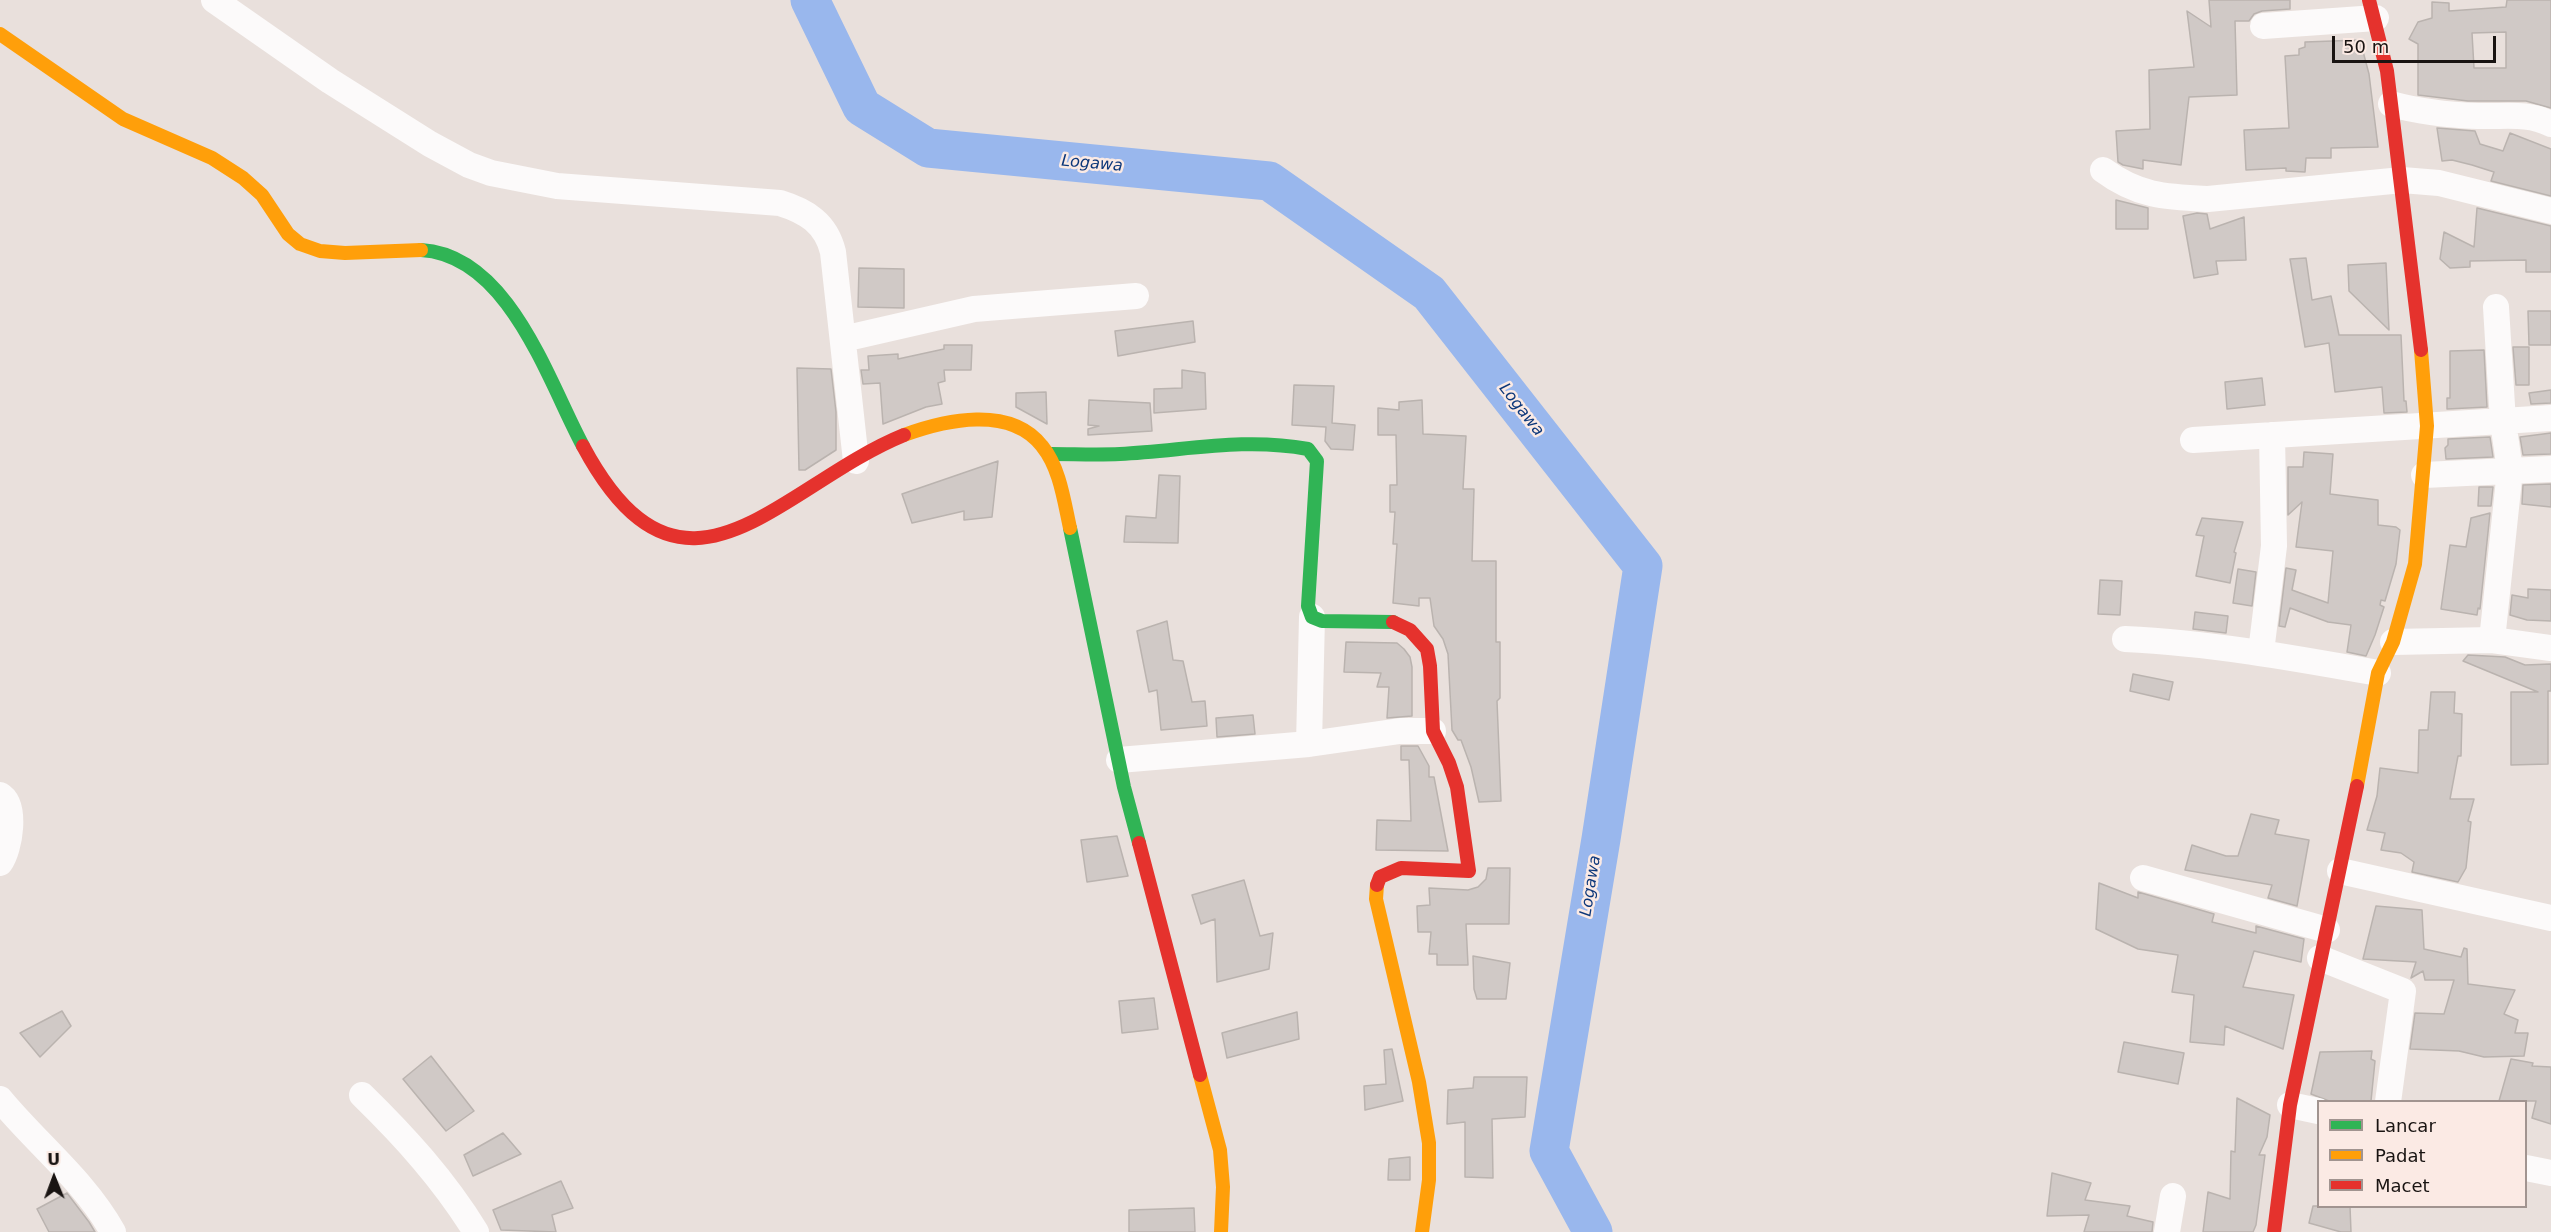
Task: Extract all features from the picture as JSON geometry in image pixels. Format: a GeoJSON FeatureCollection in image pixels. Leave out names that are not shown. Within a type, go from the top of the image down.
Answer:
{"type":"FeatureCollection","features":[{"type":"Feature","properties":{"kind":"street"},"geometry":{"type":"LineString","coordinates":[[214,0],[350,94],[468,165],[491,173],[557,186],[780,203],[800,209],[812,216],[831,244],[855,461]]}},
{"type":"Feature","properties":{"kind":"street"},"geometry":{"type":"LineString","coordinates":[[2263,26],[2373,9],[2391,104],[2402,180],[2421,345],[2427,426],[2415,564],[2393,642],[2378,673],[2340,871],[2290,1105],[2274,1232]]}},
{"type":"Feature","properties":{"kind":"street"},"geometry":{"type":"LineString","coordinates":[[0,34],[122,118],[234,171],[269,203],[279,223],[295,243],[320,251],[358,252],[405,248],[441,251],[472,267],[513,309],[588,453],[617,501],[643,525],[667,536],[689,540],[723,536],[780,509],[855,461],[912,431],[933,423],[962,420],[990,421],[1015,426],[1031,435],[1051,454],[1070,525],[1119,760],[1220,1150],[1223,1187],[1221,1232]]}},
{"type":"Feature","properties":{"kind":"street"},"geometry":{"type":"LineString","coordinates":[[2391,104],[2418,112],[2478,116],[2536,116],[2551,124]]}},
{"type":"Feature","properties":{"kind":"street"},"geometry":{"type":"LineString","coordinates":[[2103,170],[2123,184],[2145,194],[2176,198],[2208,199],[2402,180],[2439,183],[2551,211]]}},
{"type":"Feature","properties":{"kind":"street"},"geometry":{"type":"LineString","coordinates":[[843,339],[984,308],[1136,296]]}},
{"type":"Feature","properties":{"kind":"street"},"geometry":{"type":"LineString","coordinates":[[2492,640],[2510,470],[2503,422],[2496,307]]}},
{"type":"Feature","properties":{"kind":"street"},"geometry":{"type":"LineString","coordinates":[[2193,440],[2551,418]]}},
{"type":"Feature","properties":{"kind":"street"},"geometry":{"type":"LineString","coordinates":[[2261,652],[2274,546],[2272,435]]}},
{"type":"Feature","properties":{"kind":"street"},"geometry":{"type":"LineString","coordinates":[[1051,454],[1121,454],[1188,446],[1281,444],[1308,449],[1317,461],[1308,606],[1312,617],[1309,744]]}},
{"type":"Feature","properties":{"kind":"street"},"geometry":{"type":"LineString","coordinates":[[2424,475],[2551,470]]}},
{"type":"Feature","properties":{"kind":"street"},"geometry":{"type":"LineString","coordinates":[[1312,617],[1322,621],[1397,622],[1411,630],[1428,651],[1433,731],[1439,749],[1449,763],[1466,835],[1468,871],[1401,868],[1380,878],[1376,887],[1376,899],[1419,1082],[1429,1143],[1429,1180],[1422,1232]]}},
{"type":"Feature","properties":{"kind":"street"},"geometry":{"type":"LineString","coordinates":[[2125,639],[2185,642],[2261,652],[2378,673]]}},
{"type":"Feature","properties":{"kind":"street"},"geometry":{"type":"LineString","coordinates":[[2393,642],[2492,640],[2551,648]]}},
{"type":"Feature","properties":{"kind":"street"},"geometry":{"type":"LineString","coordinates":[[1119,760],[1309,744],[1400,731],[1433,731]]}},
{"type":"Feature","properties":{"kind":"street"},"geometry":{"type":"LineString","coordinates":[[0,795],[9,806],[10,833],[7,849],[0,863]]}},
{"type":"Feature","properties":{"kind":"street"},"geometry":{"type":"LineString","coordinates":[[2340,871],[2551,918]]}},
{"type":"Feature","properties":{"kind":"street"},"geometry":{"type":"LineString","coordinates":[[2143,878],[2327,930]]}},
{"type":"Feature","properties":{"kind":"street"},"geometry":{"type":"LineString","coordinates":[[2320,958],[2403,991],[2388,1100]]}},
{"type":"Feature","properties":{"kind":"street"},"geometry":{"type":"LineString","coordinates":[[362,1095],[410,1142],[456,1199],[476,1232]]}},
{"type":"Feature","properties":{"kind":"street"},"geometry":{"type":"LineString","coordinates":[[0,1099],[93,1200],[113,1232]]}},
{"type":"Feature","properties":{"kind":"street"},"geometry":{"type":"LineString","coordinates":[[2290,1105],[2317,1111]]}},
{"type":"Feature","properties":{"kind":"street"},"geometry":{"type":"LineString","coordinates":[[2527,1168],[2551,1173]]}},
{"type":"Feature","properties":{"kind":"street"},"geometry":{"type":"LineString","coordinates":[[2168,1232],[2173,1196]]}},
{"type":"Feature","properties":{"kind":"building"},"geometry":{"type":"Polygon","coordinates":[[[2209,0],[2290,0],[2290,9],[2262,11],[2254,14],[2249,21],[2235,21],[2237,95],[2189,97],[2181,165],[2143,160],[2143,169],[2123,165],[2118,162],[2116,131],[2150,129],[2149,70],[2194,67],[2187,11],[2211,27],[2209,0]]]}},
{"type":"Feature","properties":{"kind":"building"},"geometry":{"type":"Polygon","coordinates":[[[2507,0],[2551,0],[2551,108],[2526,101],[2468,101],[2418,95],[2418,44],[2409,39],[2418,22],[2432,18],[2432,2],[2449,3],[2449,11],[2506,7],[2507,0]],[[2506,32],[2472,33],[2474,68],[2506,68],[2506,32]]]}},
{"type":"Feature","properties":{"kind":"building"},"geometry":{"type":"Polygon","coordinates":[[[2360,40],[2369,74],[2378,147],[2331,148],[2331,158],[2306,158],[2305,172],[2286,171],[2286,168],[2246,170],[2244,130],[2289,128],[2285,56],[2299,55],[2299,49],[2305,47],[2305,42],[2360,40]]]}},
{"type":"Feature","properties":{"kind":"building"},"geometry":{"type":"Polygon","coordinates":[[[2437,128],[2475,131],[2480,144],[2503,151],[2510,133],[2551,149],[2551,196],[2491,181],[2494,172],[2452,160],[2442,161],[2437,128]]]}},
{"type":"Feature","properties":{"kind":"building"},"geometry":{"type":"Polygon","coordinates":[[[2116,200],[2148,208],[2148,229],[2116,229],[2116,200]]]}},
{"type":"Feature","properties":{"kind":"building"},"geometry":{"type":"Polygon","coordinates":[[[2477,208],[2551,226],[2551,272],[2526,272],[2526,260],[2470,261],[2470,267],[2450,268],[2440,259],[2444,232],[2474,247],[2477,208]]]}},
{"type":"Feature","properties":{"kind":"building"},"geometry":{"type":"Polygon","coordinates":[[[2197,213],[2207,214],[2210,229],[2244,217],[2246,260],[2216,261],[2218,274],[2194,278],[2183,216],[2197,213]]]}},
{"type":"Feature","properties":{"kind":"building"},"geometry":{"type":"Polygon","coordinates":[[[2306,258],[2312,300],[2331,296],[2339,335],[2401,335],[2404,401],[2406,401],[2407,412],[2384,413],[2382,387],[2335,392],[2329,343],[2305,347],[2290,259],[2306,258]]]}},
{"type":"Feature","properties":{"kind":"building"},"geometry":{"type":"Polygon","coordinates":[[[2386,263],[2389,330],[2349,291],[2348,265],[2386,263]]]}},
{"type":"Feature","properties":{"kind":"building"},"geometry":{"type":"Polygon","coordinates":[[[859,268],[904,269],[904,308],[858,307],[859,268]]]}},
{"type":"Feature","properties":{"kind":"building"},"geometry":{"type":"Polygon","coordinates":[[[2528,311],[2551,311],[2551,345],[2529,345],[2528,311]]]}},
{"type":"Feature","properties":{"kind":"building"},"geometry":{"type":"Polygon","coordinates":[[[1193,321],[1195,342],[1118,356],[1115,331],[1193,321]]]}},
{"type":"Feature","properties":{"kind":"building"},"geometry":{"type":"Polygon","coordinates":[[[944,345],[972,345],[971,370],[944,370],[945,381],[938,383],[942,404],[926,407],[883,424],[880,383],[863,384],[861,370],[869,370],[868,356],[898,354],[898,359],[944,349],[944,345]]]}},
{"type":"Feature","properties":{"kind":"building"},"geometry":{"type":"Polygon","coordinates":[[[2513,347],[2529,347],[2529,385],[2516,385],[2513,347]]]}},
{"type":"Feature","properties":{"kind":"building"},"geometry":{"type":"Polygon","coordinates":[[[2484,350],[2487,407],[2447,409],[2447,398],[2450,398],[2450,351],[2484,350]]]}},
{"type":"Feature","properties":{"kind":"building"},"geometry":{"type":"Polygon","coordinates":[[[797,368],[831,369],[836,412],[836,450],[805,470],[799,470],[797,368]]]}},
{"type":"Feature","properties":{"kind":"building"},"geometry":{"type":"Polygon","coordinates":[[[1182,370],[1205,373],[1206,409],[1154,413],[1154,389],[1182,388],[1182,370]]]}},
{"type":"Feature","properties":{"kind":"building"},"geometry":{"type":"Polygon","coordinates":[[[2262,378],[2265,405],[2227,409],[2225,382],[2262,378]]]}},
{"type":"Feature","properties":{"kind":"building"},"geometry":{"type":"Polygon","coordinates":[[[1294,385],[1334,386],[1332,423],[1355,425],[1353,450],[1331,449],[1325,441],[1326,427],[1292,425],[1294,385]]]}},
{"type":"Feature","properties":{"kind":"building"},"geometry":{"type":"Polygon","coordinates":[[[2551,390],[2551,403],[2531,404],[2529,393],[2551,390]]]}},
{"type":"Feature","properties":{"kind":"building"},"geometry":{"type":"Polygon","coordinates":[[[1046,392],[1047,424],[1016,407],[1016,393],[1046,392]]]}},
{"type":"Feature","properties":{"kind":"building"},"geometry":{"type":"Polygon","coordinates":[[[1089,400],[1150,403],[1152,431],[1088,435],[1088,429],[1099,426],[1088,425],[1089,400]]]}},
{"type":"Feature","properties":{"kind":"building"},"geometry":{"type":"Polygon","coordinates":[[[1422,400],[1423,434],[1466,436],[1463,489],[1474,489],[1472,561],[1496,561],[1496,642],[1500,642],[1500,698],[1497,701],[1501,801],[1479,802],[1471,767],[1461,740],[1458,740],[1452,730],[1448,654],[1443,639],[1434,626],[1430,598],[1419,598],[1419,606],[1393,603],[1397,544],[1393,544],[1395,512],[1390,512],[1390,485],[1397,485],[1396,435],[1378,435],[1378,408],[1399,410],[1399,402],[1422,400]]]}},
{"type":"Feature","properties":{"kind":"building"},"geometry":{"type":"Polygon","coordinates":[[[2551,433],[2551,454],[2523,455],[2520,437],[2551,433]]]}},
{"type":"Feature","properties":{"kind":"building"},"geometry":{"type":"Polygon","coordinates":[[[2490,437],[2493,457],[2446,459],[2445,448],[2448,445],[2448,439],[2490,437]]]}},
{"type":"Feature","properties":{"kind":"building"},"geometry":{"type":"Polygon","coordinates":[[[2304,452],[2333,454],[2330,494],[2378,500],[2378,525],[2396,527],[2400,530],[2396,564],[2385,601],[2381,600],[2380,605],[2384,607],[2366,656],[2347,652],[2351,625],[2328,622],[2290,608],[2285,627],[2279,626],[2286,568],[2296,570],[2292,590],[2328,603],[2333,551],[2296,547],[2302,502],[2288,515],[2288,467],[2303,467],[2304,452]]]}},
{"type":"Feature","properties":{"kind":"building"},"geometry":{"type":"Polygon","coordinates":[[[998,461],[992,517],[964,520],[964,511],[912,523],[902,494],[998,461]]]}},
{"type":"Feature","properties":{"kind":"building"},"geometry":{"type":"Polygon","coordinates":[[[1159,475],[1180,476],[1178,543],[1124,542],[1126,516],[1156,518],[1159,475]]]}},
{"type":"Feature","properties":{"kind":"building"},"geometry":{"type":"Polygon","coordinates":[[[2551,484],[2551,507],[2522,504],[2523,485],[2551,484]]]}},
{"type":"Feature","properties":{"kind":"building"},"geometry":{"type":"Polygon","coordinates":[[[2479,487],[2493,487],[2491,506],[2478,506],[2479,487]]]}},
{"type":"Feature","properties":{"kind":"building"},"geometry":{"type":"Polygon","coordinates":[[[2490,513],[2480,609],[2478,608],[2477,615],[2441,609],[2450,545],[2466,547],[2471,518],[2490,513]]]}},
{"type":"Feature","properties":{"kind":"building"},"geometry":{"type":"Polygon","coordinates":[[[2202,518],[2243,522],[2234,552],[2236,553],[2230,583],[2196,576],[2204,536],[2196,535],[2202,518]]]}},
{"type":"Feature","properties":{"kind":"building"},"geometry":{"type":"Polygon","coordinates":[[[2238,569],[2256,572],[2252,606],[2233,603],[2238,569]]]}},
{"type":"Feature","properties":{"kind":"building"},"geometry":{"type":"Polygon","coordinates":[[[2100,580],[2122,581],[2120,615],[2098,614],[2100,580]]]}},
{"type":"Feature","properties":{"kind":"building"},"geometry":{"type":"Polygon","coordinates":[[[2528,589],[2551,590],[2551,621],[2527,620],[2510,615],[2512,595],[2528,598],[2528,589]]]}},
{"type":"Feature","properties":{"kind":"building"},"geometry":{"type":"Polygon","coordinates":[[[2195,612],[2228,616],[2226,633],[2193,629],[2195,612]]]}},
{"type":"Feature","properties":{"kind":"building"},"geometry":{"type":"Polygon","coordinates":[[[1167,621],[1173,660],[1183,661],[1192,702],[1205,701],[1207,726],[1161,730],[1157,690],[1149,692],[1137,631],[1167,621]]]}},
{"type":"Feature","properties":{"kind":"building"},"geometry":{"type":"Polygon","coordinates":[[[1346,642],[1397,643],[1404,649],[1410,657],[1412,667],[1412,716],[1387,718],[1389,687],[1377,687],[1381,673],[1344,672],[1346,642]]]}},
{"type":"Feature","properties":{"kind":"building"},"geometry":{"type":"Polygon","coordinates":[[[2468,655],[2505,657],[2525,665],[2551,664],[2551,691],[2548,691],[2548,764],[2511,765],[2511,692],[2538,692],[2463,661],[2468,655]]]}},
{"type":"Feature","properties":{"kind":"building"},"geometry":{"type":"Polygon","coordinates":[[[2133,674],[2173,682],[2169,700],[2130,691],[2133,674]]]}},
{"type":"Feature","properties":{"kind":"building"},"geometry":{"type":"Polygon","coordinates":[[[2431,692],[2455,692],[2454,713],[2462,714],[2461,756],[2458,756],[2450,799],[2474,799],[2468,821],[2471,822],[2466,868],[2458,882],[2412,872],[2414,862],[2401,853],[2381,850],[2385,833],[2367,830],[2377,796],[2380,768],[2418,773],[2419,730],[2428,730],[2431,692]]]}},
{"type":"Feature","properties":{"kind":"building"},"geometry":{"type":"Polygon","coordinates":[[[1253,715],[1255,734],[1217,737],[1216,718],[1253,715]]]}},
{"type":"Feature","properties":{"kind":"building"},"geometry":{"type":"Polygon","coordinates":[[[1401,746],[1418,746],[1429,766],[1429,777],[1434,777],[1448,851],[1376,850],[1377,820],[1411,821],[1409,760],[1401,760],[1401,746]]]}},
{"type":"Feature","properties":{"kind":"building"},"geometry":{"type":"Polygon","coordinates":[[[2251,814],[2279,820],[2275,834],[2309,840],[2297,906],[2268,898],[2272,885],[2185,870],[2192,845],[2226,856],[2238,856],[2251,814]]]}},
{"type":"Feature","properties":{"kind":"building"},"geometry":{"type":"Polygon","coordinates":[[[1117,836],[1128,876],[1087,882],[1081,840],[1117,836]]]}},
{"type":"Feature","properties":{"kind":"building"},"geometry":{"type":"Polygon","coordinates":[[[1488,868],[1510,868],[1509,924],[1466,924],[1468,965],[1437,965],[1437,954],[1429,954],[1431,932],[1418,932],[1417,906],[1430,905],[1429,888],[1468,890],[1478,887],[1486,879],[1488,868]]]}},
{"type":"Feature","properties":{"kind":"building"},"geometry":{"type":"Polygon","coordinates":[[[1244,880],[1260,936],[1273,933],[1269,969],[1217,982],[1215,919],[1201,924],[1192,895],[1244,880]]]}},
{"type":"Feature","properties":{"kind":"building"},"geometry":{"type":"Polygon","coordinates":[[[2099,883],[2138,898],[2138,892],[2214,914],[2212,922],[2256,933],[2256,926],[2304,939],[2301,962],[2254,951],[2243,987],[2294,995],[2283,1049],[2225,1026],[2224,1045],[2190,1042],[2194,995],[2172,992],[2178,955],[2138,949],[2096,929],[2099,883]]]}},
{"type":"Feature","properties":{"kind":"building"},"geometry":{"type":"Polygon","coordinates":[[[2376,906],[2422,910],[2424,949],[2461,957],[2464,948],[2467,949],[2468,984],[2515,990],[2504,1014],[2518,1020],[2515,1033],[2528,1033],[2524,1056],[2484,1057],[2459,1051],[2410,1049],[2415,1013],[2444,1014],[2454,980],[2425,980],[2423,971],[2411,978],[2416,962],[2363,959],[2376,906]]]}},
{"type":"Feature","properties":{"kind":"building"},"geometry":{"type":"Polygon","coordinates":[[[1473,956],[1510,963],[1506,999],[1477,999],[1474,989],[1473,956]]]}},
{"type":"Feature","properties":{"kind":"building"},"geometry":{"type":"Polygon","coordinates":[[[1154,998],[1158,1029],[1122,1033],[1119,1001],[1154,998]]]}},
{"type":"Feature","properties":{"kind":"building"},"geometry":{"type":"Polygon","coordinates":[[[62,1011],[71,1026],[40,1057],[20,1033],[62,1011]]]}},
{"type":"Feature","properties":{"kind":"building"},"geometry":{"type":"Polygon","coordinates":[[[1297,1012],[1299,1039],[1227,1058],[1222,1033],[1297,1012]]]}},
{"type":"Feature","properties":{"kind":"building"},"geometry":{"type":"Polygon","coordinates":[[[2124,1042],[2184,1053],[2178,1084],[2118,1072],[2124,1042]]]}},
{"type":"Feature","properties":{"kind":"building"},"geometry":{"type":"Polygon","coordinates":[[[1392,1049],[1403,1101],[1365,1110],[1364,1086],[1386,1084],[1384,1050],[1392,1049]]]}},
{"type":"Feature","properties":{"kind":"building"},"geometry":{"type":"Polygon","coordinates":[[[2372,1051],[2371,1059],[2375,1061],[2371,1100],[2326,1100],[2311,1094],[2320,1052],[2372,1051]]]}},
{"type":"Feature","properties":{"kind":"building"},"geometry":{"type":"Polygon","coordinates":[[[431,1056],[474,1111],[446,1131],[403,1079],[431,1056]]]}},
{"type":"Feature","properties":{"kind":"building"},"geometry":{"type":"Polygon","coordinates":[[[2511,1059],[2533,1063],[2532,1066],[2551,1067],[2551,1124],[2532,1118],[2536,1101],[2499,1100],[2511,1059]]]}},
{"type":"Feature","properties":{"kind":"building"},"geometry":{"type":"Polygon","coordinates":[[[1474,1077],[1527,1077],[1525,1117],[1492,1119],[1493,1178],[1465,1177],[1465,1122],[1447,1124],[1448,1090],[1473,1088],[1474,1077]]]}},
{"type":"Feature","properties":{"kind":"building"},"geometry":{"type":"Polygon","coordinates":[[[2237,1098],[2270,1115],[2267,1137],[2259,1155],[2265,1155],[2256,1225],[2253,1232],[2203,1232],[2208,1192],[2230,1199],[2231,1151],[2235,1152],[2237,1098]]]}},
{"type":"Feature","properties":{"kind":"building"},"geometry":{"type":"Polygon","coordinates":[[[503,1133],[521,1154],[473,1176],[464,1155],[503,1133]]]}},
{"type":"Feature","properties":{"kind":"building"},"geometry":{"type":"Polygon","coordinates":[[[1410,1157],[1410,1180],[1388,1180],[1389,1159],[1410,1157]]]}},
{"type":"Feature","properties":{"kind":"building"},"geometry":{"type":"Polygon","coordinates":[[[2052,1173],[2091,1183],[2085,1200],[2130,1206],[2127,1216],[2153,1222],[2152,1232],[2084,1232],[2089,1215],[2047,1216],[2052,1173]]]}},
{"type":"Feature","properties":{"kind":"building"},"geometry":{"type":"Polygon","coordinates":[[[561,1181],[573,1208],[552,1215],[556,1232],[501,1230],[493,1210],[561,1181]]]}},
{"type":"Feature","properties":{"kind":"building"},"geometry":{"type":"Polygon","coordinates":[[[67,1193],[95,1232],[49,1232],[37,1209],[67,1193]]]}},
{"type":"Feature","properties":{"kind":"building"},"geometry":{"type":"Polygon","coordinates":[[[2313,1206],[2350,1208],[2351,1232],[2341,1232],[2309,1223],[2313,1206]]]}},
{"type":"Feature","properties":{"kind":"building"},"geometry":{"type":"Polygon","coordinates":[[[1194,1208],[1195,1232],[1129,1232],[1129,1210],[1194,1208]]]}},
{"type":"Feature","properties":{"kind":"waterway","name":"Logawa"},"geometry":{"type":"LineString","coordinates":[[810,0],[862,107],[928,148],[1269,181],[1429,293],[1643,566],[1601,839],[1549,1151],[1593,1232]]}},
{"type":"Feature","properties":{"kind":"traffic: fast"},"geometry":{"type":"LineString","coordinates":[[421,250],[452,257],[479,274],[502,297],[522,325],[540,357],[583,446]]}},
{"type":"Feature","properties":{"kind":"traffic: fast"},"geometry":{"type":"LineString","coordinates":[[1051,454],[1120,454],[1260,444],[1308,449],[1317,461],[1308,606],[1312,617],[1322,621],[1393,622]]}},
{"type":"Feature","properties":{"kind":"traffic: fast"},"geometry":{"type":"LineString","coordinates":[[1070,528],[1124,787],[1139,843]]}},
{"type":"Feature","properties":{"kind":"traffic: slow"},"geometry":{"type":"LineString","coordinates":[[0,34],[123,119],[212,158],[243,178],[262,195],[288,234],[300,244],[320,251],[345,253],[421,250]]}},
{"type":"Feature","properties":{"kind":"traffic: slow"},"geometry":{"type":"LineString","coordinates":[[2357,786],[2378,673],[2393,642],[2415,564],[2427,426],[2421,350]]}},
{"type":"Feature","properties":{"kind":"traffic: slow"},"geometry":{"type":"LineString","coordinates":[[904,435],[957,421],[976,420],[1013,425],[1029,433],[1042,446],[1053,464],[1070,528]]}},
{"type":"Feature","properties":{"kind":"traffic: slow"},"geometry":{"type":"LineString","coordinates":[[1377,885],[1376,899],[1419,1082],[1429,1143],[1429,1180],[1422,1232]]}},
{"type":"Feature","properties":{"kind":"traffic: slow"},"geometry":{"type":"LineString","coordinates":[[1200,1075],[1220,1150],[1223,1187],[1221,1232]]}},
{"type":"Feature","properties":{"kind":"traffic: jam"},"geometry":{"type":"LineString","coordinates":[[2369,0],[2387,71],[2421,350]]}},
{"type":"Feature","properties":{"kind":"traffic: jam"},"geometry":{"type":"LineString","coordinates":[[583,446],[620,501],[658,530],[696,538],[734,530],[774,510],[858,458],[904,435]]}},
{"type":"Feature","properties":{"kind":"traffic: jam"},"geometry":{"type":"LineString","coordinates":[[1377,885],[1380,877],[1401,868],[1469,871],[1457,787],[1449,763],[1433,731],[1427,649],[1410,630],[1393,622]]}},
{"type":"Feature","properties":{"kind":"traffic: jam"},"geometry":{"type":"LineString","coordinates":[[2274,1232],[2290,1105],[2357,786]]}},
{"type":"Feature","properties":{"kind":"traffic: jam"},"geometry":{"type":"LineString","coordinates":[[1139,843],[1200,1075]]}}]}
